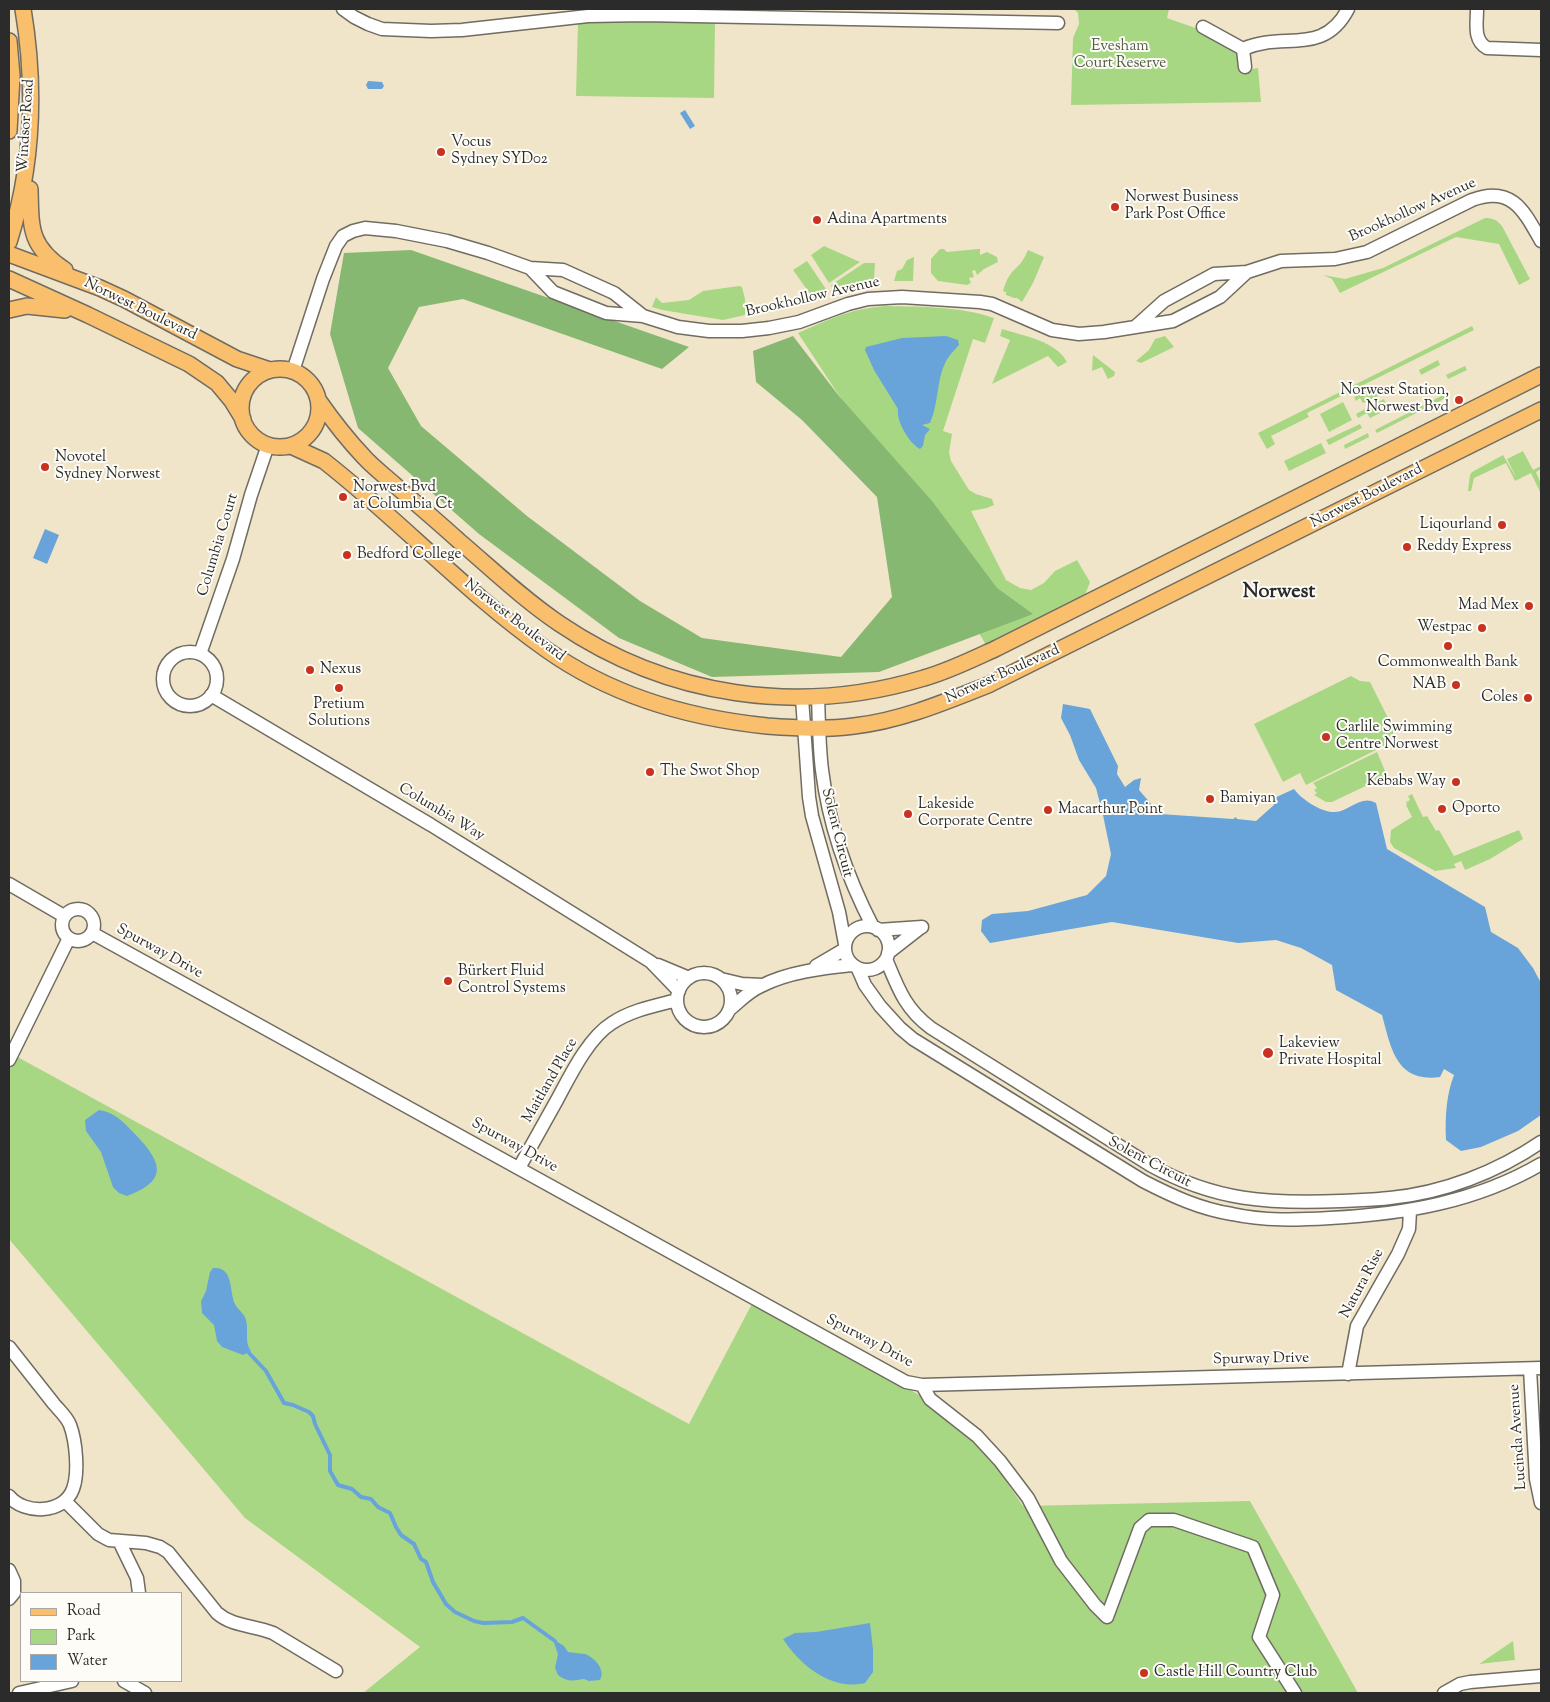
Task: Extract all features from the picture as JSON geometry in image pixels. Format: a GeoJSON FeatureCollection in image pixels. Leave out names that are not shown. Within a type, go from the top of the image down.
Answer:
{"type":"FeatureCollection","features":[{"type":"Feature","properties":{"kind":"main road","name":"Windsor Road"},"geometry":{"type":"LineString","coordinates":[[9,242],[21,201],[31,114],[32,72],[23,9]]}},
{"type":"Feature","properties":{"kind":"main road","name":"Windsor Road"},"geometry":{"type":"LineString","coordinates":[[9,41],[12,76],[9,131]]}},
{"type":"Feature","properties":{"kind":"main road"},"geometry":{"type":"LineString","coordinates":[[28,144],[30,215],[32,231],[36,240],[41,249],[56,264],[100,288]]}},
{"type":"Feature","properties":{"kind":"main road","name":"Norwest Boulevard"},"geometry":{"type":"LineString","coordinates":[[9,254],[100,288],[151,312],[237,359],[270,370]]}},
{"type":"Feature","properties":{"kind":"main road","name":"Norwest Boulevard"},"geometry":{"type":"LineString","coordinates":[[9,279],[169,354],[203,373],[225,391],[243,419]]}},
{"type":"Feature","properties":{"kind":"main road"},"geometry":{"type":"LineString","coordinates":[[9,310],[28,306],[88,315]]}},
{"type":"Feature","properties":{"kind":"main road"},"geometry":{"type":"LineString","coordinates":[[282,369],[293,371],[308,382],[319,401],[319,415],[312,432],[305,439],[292,446],[278,448],[258,440],[248,430],[243,419],[242,401],[247,388],[259,374],[270,370],[282,369]]}},
{"type":"Feature","properties":{"kind":"main road","name":"Norwest Boulevard"},"geometry":{"type":"LineString","coordinates":[[319,401],[340,431],[365,458],[518,592],[581,638],[606,652],[640,667],[696,685],[735,693],[802,698],[856,693],[892,686],[947,670],[1014,639],[1541,375]]}},
{"type":"Feature","properties":{"kind":"main road","name":"Norwest Boulevard"},"geometry":{"type":"LineString","coordinates":[[292,446],[331,466],[503,616],[547,650],[582,672],[620,691],[684,712],[718,720],[820,729],[879,722],[944,702],[988,685],[1541,410]]}},
{"type":"Feature","properties":{"kind":"street"},"geometry":{"type":"LineString","coordinates":[[344,9],[354,17],[382,28],[431,31],[462,30],[643,12],[1058,23]]}},
{"type":"Feature","properties":{"kind":"street"},"geometry":{"type":"LineString","coordinates":[[1203,27],[1243,49],[1264,42],[1316,38],[1336,25],[1348,9]]}},
{"type":"Feature","properties":{"kind":"street"},"geometry":{"type":"LineString","coordinates":[[1477,9],[1477,38],[1487,48],[1541,50]]}},
{"type":"Feature","properties":{"kind":"street"},"geometry":{"type":"LineString","coordinates":[[1243,49],[1245,67]]}},
{"type":"Feature","properties":{"kind":"street","name":"Brookhollow Avenue"},"geometry":{"type":"LineString","coordinates":[[1135,327],[1164,301],[1214,274],[1247,272],[1281,261],[1335,258],[1367,252],[1472,200],[1488,195],[1506,198],[1515,203],[1523,211],[1541,241]]}},
{"type":"Feature","properties":{"kind":"street","name":"Brookhollow Avenue"},"geometry":{"type":"LineString","coordinates":[[293,371],[329,261],[336,246],[344,236],[365,228],[380,228],[438,240],[488,253],[530,268],[563,270],[614,293],[643,316]]}},
{"type":"Feature","properties":{"kind":"street","name":"Brookhollow Avenue"},"geometry":{"type":"LineString","coordinates":[[530,268],[553,292],[606,313],[643,316],[678,327],[710,331],[742,331],[769,328],[799,322],[868,299],[902,297],[992,304],[1037,325],[1064,333],[1092,334],[1173,322],[1220,297],[1247,272]]}},
{"type":"Feature","properties":{"kind":"street","name":"Columbia Court"},"geometry":{"type":"LineString","coordinates":[[200,654],[233,559],[251,495],[268,445]]}},
{"type":"Feature","properties":{"kind":"street"},"geometry":{"type":"LineString","coordinates":[[192,652],[200,654],[212,663],[216,672],[216,687],[211,695],[198,704],[187,706],[172,699],[164,687],[164,672],[170,660],[183,653],[192,652]]}},
{"type":"Feature","properties":{"kind":"street","name":"Columbia Way"},"geometry":{"type":"LineString","coordinates":[[211,695],[431,825],[651,962],[689,978]]}},
{"type":"Feature","properties":{"kind":"street","name":"Solent Circuit"},"geometry":{"type":"LineString","coordinates":[[818,697],[822,770],[833,828],[845,868],[855,892],[876,928]]}},
{"type":"Feature","properties":{"kind":"street","name":"Solent Circuit"},"geometry":{"type":"LineString","coordinates":[[802,698],[806,778],[812,816],[839,912],[845,946]]}},
{"type":"Feature","properties":{"kind":"street"},"geometry":{"type":"LineString","coordinates":[[9,884],[64,916]]}},
{"type":"Feature","properties":{"kind":"street"},"geometry":{"type":"LineString","coordinates":[[73,910],[84,910],[92,918],[92,933],[84,940],[79,941],[68,938],[63,930],[64,916],[73,910]]}},
{"type":"Feature","properties":{"kind":"street"},"geometry":{"type":"LineString","coordinates":[[730,1009],[731,993],[727,985],[714,975],[705,973],[689,978],[683,983],[678,995],[678,1009],[683,1017],[698,1027],[714,1026],[721,1022],[730,1009],[747,994],[762,985],[809,970],[855,967],[866,970],[874,969],[881,965],[887,956],[922,927],[859,928],[852,931],[845,946],[848,960],[855,967]]}},
{"type":"Feature","properties":{"kind":"street"},"geometry":{"type":"LineString","coordinates":[[876,928],[885,936],[889,944],[887,956]]}},
{"type":"Feature","properties":{"kind":"street","name":"Spurway Drive"},"geometry":{"type":"LineString","coordinates":[[92,933],[906,1382],[922,1385],[1536,1368]]}},
{"type":"Feature","properties":{"kind":"street"},"geometry":{"type":"LineString","coordinates":[[9,1060],[68,938]]}},
{"type":"Feature","properties":{"kind":"street"},"geometry":{"type":"LineString","coordinates":[[809,970],[845,946]]}},
{"type":"Feature","properties":{"kind":"street","name":"Solent Circuit"},"geometry":{"type":"LineString","coordinates":[[887,956],[905,1003],[921,1021],[1157,1169],[1197,1187],[1220,1194],[1266,1202],[1391,1198],[1419,1194],[1443,1188],[1482,1174],[1541,1142]]}},
{"type":"Feature","properties":{"kind":"street","name":"Columbia Way"},"geometry":{"type":"LineString","coordinates":[[651,962],[678,995]]}},
{"type":"Feature","properties":{"kind":"street","name":"Solent Circuit"},"geometry":{"type":"LineString","coordinates":[[855,967],[880,1006],[913,1039],[1143,1181],[1176,1198],[1209,1209],[1263,1219],[1348,1217],[1410,1211],[1442,1204],[1489,1189],[1541,1164]]}},
{"type":"Feature","properties":{"kind":"street"},"geometry":{"type":"LineString","coordinates":[[721,979],[742,984],[762,985]]}},
{"type":"Feature","properties":{"kind":"street","name":"Maitland Place"},"geometry":{"type":"LineString","coordinates":[[520,1168],[571,1075],[594,1039],[610,1024],[624,1016],[678,995]]}},
{"type":"Feature","properties":{"kind":"street","name":"Natura Rise"},"geometry":{"type":"LineString","coordinates":[[1348,1374],[1357,1326],[1402,1246],[1409,1229],[1410,1211]]}},
{"type":"Feature","properties":{"kind":"street"},"geometry":{"type":"LineString","coordinates":[[9,1346],[70,1423],[76,1468],[73,1490],[65,1501],[59,1504],[40,1510],[31,1509],[16,1503],[9,1496]]}},
{"type":"Feature","properties":{"kind":"street","name":"Lucinda Avenue"},"geometry":{"type":"LineString","coordinates":[[1536,1368],[1536,1479],[1541,1504]]}},
{"type":"Feature","properties":{"kind":"street","name":"Spurway Drive"},"geometry":{"type":"LineString","coordinates":[[922,1385],[930,1399],[977,1436],[1000,1461],[1028,1498],[1061,1562],[1095,1605],[1107,1617],[1140,1528],[1149,1520],[1174,1520],[1252,1547],[1272,1595],[1259,1637],[1295,1693]]}},
{"type":"Feature","properties":{"kind":"street"},"geometry":{"type":"LineString","coordinates":[[65,1501],[98,1534],[109,1540],[146,1543],[168,1552],[224,1620],[264,1629],[273,1633],[336,1671]]}},
{"type":"Feature","properties":{"kind":"street"},"geometry":{"type":"LineString","coordinates":[[119,1541],[137,1578],[139,1592]]}},
{"type":"Feature","properties":{"kind":"street"},"geometry":{"type":"LineString","coordinates":[[9,1570],[14,1581],[14,1593],[9,1599]]}},
{"type":"Feature","properties":{"kind":"street"},"geometry":{"type":"LineString","coordinates":[[1444,1693],[1460,1684],[1470,1682],[1541,1676]]}},
{"type":"Feature","properties":{"kind":"street"},"geometry":{"type":"LineString","coordinates":[[19,1693],[68,1682]]}},
{"type":"Feature","properties":{"kind":"street"},"geometry":{"type":"LineString","coordinates":[[126,1682],[144,1693]]}},
{"type":"Feature","properties":{"kind":"green space","name":"Evesham Court Reserve"},"geometry":{"type":"Polygon","coordinates":[[[1074,9],[1169,9],[1167,18],[1201,30],[1238,52],[1240,71],[1258,68],[1261,102],[1071,105],[1073,38],[1079,24],[1078,13],[1074,9]]]}},
{"type":"Feature","properties":{"kind":"green space"},"geometry":{"type":"Polygon","coordinates":[[[578,22],[715,23],[714,98],[576,96],[578,22]]]}},
{"type":"Feature","properties":{"kind":"green space"},"geometry":{"type":"Polygon","coordinates":[[[1485,218],[1495,220],[1502,226],[1530,279],[1519,285],[1499,244],[1456,237],[1340,293],[1332,279],[1323,275],[1345,279],[1383,268],[1485,218]]]}},
{"type":"Feature","properties":{"kind":"green space"},"geometry":{"type":"Polygon","coordinates":[[[824,246],[860,262],[829,283],[811,255],[824,246]]]}},
{"type":"Feature","properties":{"kind":"green space"},"geometry":{"type":"Polygon","coordinates":[[[940,249],[944,249],[947,252],[980,249],[980,255],[987,252],[997,257],[998,262],[977,275],[975,270],[972,271],[974,277],[969,278],[971,283],[967,285],[938,281],[931,273],[931,259],[940,249]]]}},
{"type":"Feature","properties":{"kind":"green space"},"geometry":{"type":"Polygon","coordinates":[[[411,250],[689,347],[662,369],[463,299],[419,307],[388,368],[421,426],[527,516],[640,601],[702,638],[841,657],[892,597],[877,497],[802,420],[756,382],[753,351],[793,336],[839,396],[932,501],[997,588],[1033,614],[879,672],[712,677],[619,638],[479,534],[358,428],[330,334],[344,253],[411,250]]]}},
{"type":"Feature","properties":{"kind":"green space"},"geometry":{"type":"Polygon","coordinates":[[[1028,250],[1044,257],[1033,283],[1022,302],[1017,298],[1006,295],[1006,292],[1003,291],[1009,276],[1021,263],[1028,250]]]}},
{"type":"Feature","properties":{"kind":"green space"},"geometry":{"type":"Polygon","coordinates":[[[914,257],[913,281],[894,281],[897,271],[902,269],[907,260],[914,257]]]}},
{"type":"Feature","properties":{"kind":"green space"},"geometry":{"type":"Polygon","coordinates":[[[807,261],[828,292],[813,298],[793,270],[807,261]]]}},
{"type":"Feature","properties":{"kind":"green space"},"geometry":{"type":"Polygon","coordinates":[[[864,263],[875,263],[874,281],[862,282],[833,290],[831,285],[864,263]]]}},
{"type":"Feature","properties":{"kind":"green space"},"geometry":{"type":"Polygon","coordinates":[[[742,287],[745,299],[745,315],[723,320],[652,307],[656,297],[662,303],[689,300],[703,291],[742,287]]]}},
{"type":"Feature","properties":{"kind":"green space"},"geometry":{"type":"Polygon","coordinates":[[[885,306],[954,309],[994,318],[985,343],[973,339],[943,431],[952,434],[949,452],[951,461],[969,490],[992,499],[994,505],[971,511],[1006,580],[1020,588],[1031,590],[1044,583],[1055,571],[1077,560],[1090,582],[1085,595],[986,645],[859,426],[798,333],[850,312],[885,306]]]}},
{"type":"Feature","properties":{"kind":"green space"},"geometry":{"type":"Polygon","coordinates":[[[1472,326],[1474,330],[1307,413],[1309,417],[1271,436],[1275,444],[1267,449],[1258,433],[1472,326]]]}},
{"type":"Feature","properties":{"kind":"green space"},"geometry":{"type":"Polygon","coordinates":[[[1002,329],[1047,344],[1062,355],[1067,362],[1058,367],[1048,356],[992,384],[1010,340],[1000,336],[1002,329]]]}},
{"type":"Feature","properties":{"kind":"green space"},"geometry":{"type":"Polygon","coordinates":[[[1165,336],[1174,347],[1141,363],[1136,361],[1149,350],[1155,339],[1165,336]]]}},
{"type":"Feature","properties":{"kind":"green space"},"geometry":{"type":"Polygon","coordinates":[[[1093,355],[1115,372],[1114,376],[1108,379],[1102,367],[1092,371],[1093,355]]]}},
{"type":"Feature","properties":{"kind":"green space"},"geometry":{"type":"Polygon","coordinates":[[[1438,360],[1440,365],[1421,375],[1419,370],[1438,360]]]}},
{"type":"Feature","properties":{"kind":"green space"},"geometry":{"type":"Polygon","coordinates":[[[1465,366],[1467,370],[1448,379],[1446,375],[1465,366]]]}},
{"type":"Feature","properties":{"kind":"green space"},"geometry":{"type":"Polygon","coordinates":[[[1368,390],[1369,394],[1363,398],[1379,390],[1382,394],[1363,403],[1360,398],[1356,401],[1354,397],[1368,390]]]}},
{"type":"Feature","properties":{"kind":"green space"},"geometry":{"type":"Polygon","coordinates":[[[1449,392],[1450,396],[1377,433],[1375,430],[1449,392]]]}},
{"type":"Feature","properties":{"kind":"green space"},"geometry":{"type":"Polygon","coordinates":[[[1384,399],[1386,404],[1381,406],[1384,411],[1370,418],[1367,413],[1358,418],[1356,414],[1369,407],[1371,408],[1370,406],[1384,399]]]}},
{"type":"Feature","properties":{"kind":"green space"},"geometry":{"type":"Polygon","coordinates":[[[1343,402],[1352,420],[1329,432],[1320,414],[1343,402]]]}},
{"type":"Feature","properties":{"kind":"green space"},"geometry":{"type":"Polygon","coordinates":[[[1360,424],[1362,428],[1329,445],[1326,440],[1360,424]]]}},
{"type":"Feature","properties":{"kind":"green space"},"geometry":{"type":"Polygon","coordinates":[[[1368,433],[1369,437],[1345,449],[1344,445],[1368,433]]]}},
{"type":"Feature","properties":{"kind":"green space"},"geometry":{"type":"Polygon","coordinates":[[[1321,443],[1326,453],[1289,471],[1284,461],[1321,443]]]}},
{"type":"Feature","properties":{"kind":"green space"},"geometry":{"type":"Polygon","coordinates":[[[1523,451],[1533,470],[1541,466],[1541,469],[1536,472],[1541,484],[1541,494],[1531,473],[1515,481],[1506,463],[1474,478],[1471,491],[1468,491],[1472,472],[1503,455],[1517,479],[1507,459],[1523,451]]]}},
{"type":"Feature","properties":{"kind":"green space","name":"Carlile Swimming Centre Norwest"},"geometry":{"type":"Polygon","coordinates":[[[1351,676],[1360,681],[1370,682],[1394,730],[1390,743],[1306,785],[1300,773],[1283,782],[1254,724],[1351,676]]]}},
{"type":"Feature","properties":{"kind":"green space"},"geometry":{"type":"Polygon","coordinates":[[[1377,752],[1388,778],[1379,783],[1374,782],[1332,802],[1326,802],[1314,795],[1317,793],[1314,790],[1317,788],[1313,783],[1377,752]]]}},
{"type":"Feature","properties":{"kind":"green space"},"geometry":{"type":"Polygon","coordinates":[[[1412,794],[1423,817],[1427,816],[1436,831],[1439,830],[1454,856],[1519,830],[1523,839],[1490,859],[1465,870],[1461,861],[1454,864],[1456,868],[1435,871],[1394,848],[1390,842],[1391,830],[1412,817],[1406,802],[1410,800],[1408,796],[1412,794]]]}},
{"type":"Feature","properties":{"kind":"green space","name":"Castle Hill Country Club"},"geometry":{"type":"Polygon","coordinates":[[[12,1054],[689,1424],[755,1298],[931,1402],[978,1440],[1023,1506],[1250,1501],[1358,1693],[363,1693],[420,1647],[245,1518],[9,1239],[9,1060],[12,1054]]]}},
{"type":"Feature","properties":{"kind":"green space"},"geometry":{"type":"Polygon","coordinates":[[[1513,1641],[1515,1660],[1479,1664],[1513,1641]]]}},
{"type":"Feature","properties":{"kind":"water"},"geometry":{"type":"Polygon","coordinates":[[[368,81],[382,82],[384,86],[382,89],[368,89],[366,85],[368,81]]]}},
{"type":"Feature","properties":{"kind":"water"},"geometry":{"type":"Polygon","coordinates":[[[685,110],[695,126],[690,129],[680,113],[685,110]]]}},
{"type":"Feature","properties":{"kind":"water"},"geometry":{"type":"Polygon","coordinates":[[[946,336],[958,340],[959,345],[947,359],[943,369],[930,423],[922,425],[930,429],[925,435],[923,446],[920,449],[904,431],[899,419],[898,409],[874,370],[865,350],[866,347],[902,338],[946,336]]]}},
{"type":"Feature","properties":{"kind":"water"},"geometry":{"type":"Polygon","coordinates":[[[45,529],[59,535],[47,564],[33,558],[45,529]]]}},
{"type":"Feature","properties":{"kind":"water"},"geometry":{"type":"Polygon","coordinates":[[[1063,704],[1090,709],[1118,766],[1117,774],[1125,787],[1134,780],[1141,778],[1139,790],[1160,814],[1233,819],[1236,817],[1237,819],[1256,821],[1274,805],[1272,799],[1294,789],[1312,805],[1330,812],[1340,811],[1365,800],[1376,803],[1387,849],[1485,907],[1491,932],[1518,948],[1533,968],[1541,983],[1541,1115],[1518,1131],[1481,1147],[1461,1151],[1446,1140],[1447,1107],[1454,1075],[1444,1069],[1440,1077],[1425,1077],[1405,1069],[1393,1051],[1382,1015],[1336,990],[1332,965],[1301,948],[1276,940],[1238,943],[1112,922],[990,943],[981,931],[982,920],[992,914],[1028,911],[1087,895],[1106,876],[1111,854],[1103,815],[1096,788],[1079,760],[1070,735],[1061,718],[1063,704]]]}},
{"type":"Feature","properties":{"kind":"water"},"geometry":{"type":"Polygon","coordinates":[[[99,1110],[118,1118],[139,1138],[154,1158],[157,1172],[154,1179],[148,1185],[127,1196],[119,1193],[113,1187],[101,1152],[86,1131],[85,1120],[99,1110]]]}},
{"type":"Feature","properties":{"kind":"water"},"geometry":{"type":"Polygon","coordinates":[[[213,1268],[220,1268],[228,1275],[233,1299],[245,1318],[247,1340],[251,1351],[243,1355],[222,1347],[217,1341],[214,1325],[202,1313],[201,1301],[213,1268]]]}},
{"type":"Feature","properties":{"kind":"water"},"geometry":{"type":"Polygon","coordinates":[[[870,1623],[873,1672],[865,1683],[840,1683],[818,1674],[798,1658],[783,1639],[795,1633],[816,1632],[870,1623]]]}},
{"type":"Feature","properties":{"kind":"water"},"geometry":{"type":"Polygon","coordinates":[[[556,1641],[564,1646],[568,1652],[585,1654],[592,1658],[601,1668],[600,1680],[570,1680],[558,1675],[555,1668],[558,1654],[554,1643],[556,1641]]]}},
{"type":"Feature","properties":{"kind":"waterway"},"geometry":{"type":"LineString","coordinates":[[249,1353],[266,1371],[284,1403],[309,1412],[313,1416],[330,1455],[330,1471],[338,1485],[352,1489],[361,1497],[371,1499],[378,1507],[390,1513],[401,1535],[414,1544],[421,1559],[426,1562],[433,1582],[446,1604],[455,1612],[483,1623],[512,1622],[523,1618],[555,1641]]}},
{"type":"Feature","properties":{"kind":"place","name":"Vocus Sydney SYD02"},"geometry":{"type":"Point","coordinates":[441,152]}},
{"type":"Feature","properties":{"kind":"place","name":"Norwest Business Park Post Office"},"geometry":{"type":"Point","coordinates":[1115,207]}},
{"type":"Feature","properties":{"kind":"place","name":"Adina Apartments"},"geometry":{"type":"Point","coordinates":[817,220]}},
{"type":"Feature","properties":{"kind":"place","name":"Norwest Station, Norwest Bvd"},"geometry":{"type":"Point","coordinates":[1459,400]}},
{"type":"Feature","properties":{"kind":"place","name":"Novotel Sydney Norwest"},"geometry":{"type":"Point","coordinates":[45,467]}},
{"type":"Feature","properties":{"kind":"place","name":"Norwest Bvd at Columbia Ct"},"geometry":{"type":"Point","coordinates":[343,497]}},
{"type":"Feature","properties":{"kind":"place","name":"Liqourland"},"geometry":{"type":"Point","coordinates":[1502,525]}},
{"type":"Feature","properties":{"kind":"place","name":"Reddy Express"},"geometry":{"type":"Point","coordinates":[1407,547]}},
{"type":"Feature","properties":{"kind":"place","name":"Bedford College"},"geometry":{"type":"Point","coordinates":[347,555]}},
{"type":"Feature","properties":{"kind":"place","name":"Mad Mex"},"geometry":{"type":"Point","coordinates":[1529,606]}},
{"type":"Feature","properties":{"kind":"place","name":"Westpac"},"geometry":{"type":"Point","coordinates":[1482,628]}},
{"type":"Feature","properties":{"kind":"place","name":"Commonwealth Bank"},"geometry":{"type":"Point","coordinates":[1448,646]}},
{"type":"Feature","properties":{"kind":"place","name":"Nexus"},"geometry":{"type":"Point","coordinates":[310,670]}},
{"type":"Feature","properties":{"kind":"place","name":"NAB"},"geometry":{"type":"Point","coordinates":[1456,685]}},
{"type":"Feature","properties":{"kind":"place","name":"Pretium Solutions"},"geometry":{"type":"Point","coordinates":[339,688]}},
{"type":"Feature","properties":{"kind":"place","name":"Coles"},"geometry":{"type":"Point","coordinates":[1528,698]}},
{"type":"Feature","properties":{"kind":"place","name":"Carlile Swimming Centre Norwest"},"geometry":{"type":"Point","coordinates":[1326,737]}},
{"type":"Feature","properties":{"kind":"place","name":"The Swot Shop"},"geometry":{"type":"Point","coordinates":[650,772]}},
{"type":"Feature","properties":{"kind":"place","name":"Kebabs Way"},"geometry":{"type":"Point","coordinates":[1456,782]}},
{"type":"Feature","properties":{"kind":"place","name":"Bamiyan"},"geometry":{"type":"Point","coordinates":[1210,799]}},
{"type":"Feature","properties":{"kind":"place","name":"Oporto"},"geometry":{"type":"Point","coordinates":[1442,809]}},
{"type":"Feature","properties":{"kind":"place","name":"Macarthur Point"},"geometry":{"type":"Point","coordinates":[1048,810]}},
{"type":"Feature","properties":{"kind":"place","name":"Lakeside Corporate Centre"},"geometry":{"type":"Point","coordinates":[908,814]}},
{"type":"Feature","properties":{"kind":"place","name":"Bürkert Fluid Control Systems"},"geometry":{"type":"Point","coordinates":[448,981]}},
{"type":"Feature","properties":{"kind":"place","name":"Lakeview Private Hospital"},"geometry":{"type":"Point","coordinates":[1268,1053]}},
{"type":"Feature","properties":{"kind":"place","name":"Castle Hill Country Club"},"geometry":{"type":"Point","coordinates":[1144,1673]}},
{"type":"Feature","properties":{"kind":"district","name":"Norwest"},"geometry":{"type":"Point","coordinates":[1279,594]}}]}
